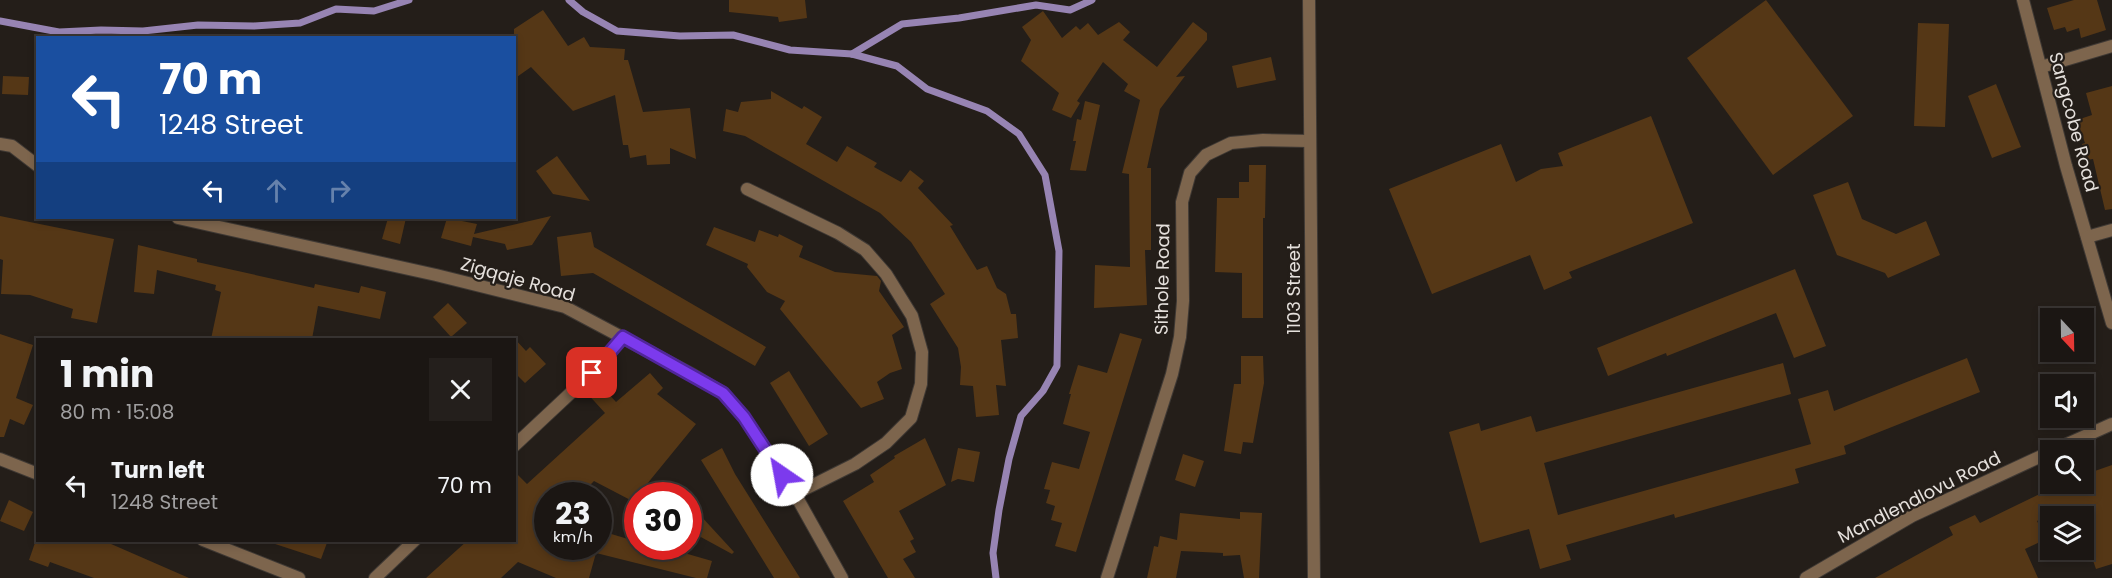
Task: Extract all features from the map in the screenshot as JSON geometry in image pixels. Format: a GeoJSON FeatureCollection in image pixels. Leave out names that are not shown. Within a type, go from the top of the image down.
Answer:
{"type":"FeatureCollection","features":[{"type":"Feature","properties":{"kind":"street","name":"1103 Street"},"geometry":{"type":"LineString","coordinates":[[1309,0],[1314,578]]}},
{"type":"Feature","properties":{"kind":"street","name":"Sangcobe Road"},"geometry":{"type":"LineString","coordinates":[[2023,0],[2066,166],[2112,323]]}},
{"type":"Feature","properties":{"kind":"street"},"geometry":{"type":"LineString","coordinates":[[2041,67],[2112,46]]}},
{"type":"Feature","properties":{"kind":"street","name":"Sithole Road"},"geometry":{"type":"LineString","coordinates":[[1107,578],[1172,374],[1180,337],[1183,301],[1182,202],[1190,173],[1206,155],[1232,143],[1263,140],[1309,141]]}},
{"type":"Feature","properties":{"kind":"street"},"geometry":{"type":"LineString","coordinates":[[0,144],[12,146],[36,164]]}},
{"type":"Feature","properties":{"kind":"street"},"geometry":{"type":"LineString","coordinates":[[747,189],[838,233],[865,250],[886,274],[912,316],[922,352],[921,384],[911,418],[885,443],[855,464],[795,494]]}},
{"type":"Feature","properties":{"kind":"street","name":"Zigqaje Road"},"geometry":{"type":"LineString","coordinates":[[183,219],[436,275],[565,307],[623,337],[723,393],[744,417],[795,494],[842,578]]}},
{"type":"Feature","properties":{"kind":"street"},"geometry":{"type":"LineString","coordinates":[[2087,237],[2112,230]]}},
{"type":"Feature","properties":{"kind":"street"},"geometry":{"type":"LineString","coordinates":[[516,444],[592,373],[623,337]]}},
{"type":"Feature","properties":{"kind":"street","name":"Mandlendlovu Road"},"geometry":{"type":"LineString","coordinates":[[2076,440],[2112,424]]}},
{"type":"Feature","properties":{"kind":"street","name":"Mandlendlovu Road"},"geometry":{"type":"LineString","coordinates":[[1806,578],[1912,516],[2040,457]]}},
{"type":"Feature","properties":{"kind":"street"},"geometry":{"type":"LineString","coordinates":[[0,459],[36,473]]}},
{"type":"Feature","properties":{"kind":"street"},"geometry":{"type":"LineString","coordinates":[[208,542],[299,578]]}},
{"type":"Feature","properties":{"kind":"street"},"geometry":{"type":"LineString","coordinates":[[375,578],[413,542]]}},
{"type":"Feature","properties":{"kind":"building"},"geometry":{"type":"Polygon","coordinates":[[[729,0],[805,0],[807,18],[779,22],[778,17],[729,12],[729,0]]]}},
{"type":"Feature","properties":{"kind":"building"},"geometry":{"type":"Polygon","coordinates":[[[1766,0],[1853,116],[1773,175],[1687,58],[1766,0]]]}},
{"type":"Feature","properties":{"kind":"building"},"geometry":{"type":"Polygon","coordinates":[[[2074,0],[2097,0],[2106,30],[2081,38],[2079,28],[2067,32],[2065,27],[2054,30],[2047,8],[2074,0]]]}},
{"type":"Feature","properties":{"kind":"building"},"geometry":{"type":"Polygon","coordinates":[[[543,10],[568,46],[584,37],[590,47],[625,49],[624,60],[628,60],[643,112],[690,108],[696,159],[670,148],[670,164],[647,165],[646,155],[630,158],[628,145],[623,145],[615,95],[573,111],[531,67],[516,78],[514,29],[543,10]]]}},
{"type":"Feature","properties":{"kind":"building"},"geometry":{"type":"Polygon","coordinates":[[[1043,11],[1062,38],[1076,26],[1080,30],[1088,23],[1098,35],[1119,22],[1130,32],[1123,40],[1157,67],[1193,22],[1207,33],[1207,40],[1176,77],[1185,76],[1160,109],[1147,168],[1151,168],[1151,250],[1145,250],[1147,305],[1094,308],[1095,265],[1130,267],[1129,174],[1122,173],[1140,100],[1124,91],[1128,84],[1103,62],[1077,101],[1080,103],[1071,118],[1052,110],[1059,93],[1021,61],[1031,40],[1022,27],[1043,11]]]}},
{"type":"Feature","properties":{"kind":"building"},"geometry":{"type":"Polygon","coordinates":[[[1918,23],[1949,24],[1945,127],[1914,126],[1918,23]]]}},
{"type":"Feature","properties":{"kind":"building"},"geometry":{"type":"Polygon","coordinates":[[[1271,57],[1276,80],[1237,88],[1232,66],[1271,57]]]}},
{"type":"Feature","properties":{"kind":"building"},"geometry":{"type":"Polygon","coordinates":[[[3,76],[29,77],[28,95],[2,94],[3,76]]]}},
{"type":"Feature","properties":{"kind":"building"},"geometry":{"type":"Polygon","coordinates":[[[1996,84],[2021,147],[1992,158],[1968,96],[1996,84]]]}},
{"type":"Feature","properties":{"kind":"building"},"geometry":{"type":"Polygon","coordinates":[[[2112,86],[2112,209],[2105,210],[2093,159],[2087,160],[2082,144],[2085,143],[2077,120],[2092,115],[2086,93],[2112,86]]]}},
{"type":"Feature","properties":{"kind":"building"},"geometry":{"type":"Polygon","coordinates":[[[771,91],[802,109],[804,106],[822,117],[806,144],[837,162],[847,146],[877,163],[874,167],[901,182],[910,170],[924,181],[918,188],[953,225],[950,226],[977,270],[987,266],[997,288],[1006,294],[1011,314],[1016,314],[1018,338],[1001,340],[1006,386],[996,385],[999,415],[976,417],[973,386],[960,385],[961,367],[958,348],[930,304],[945,294],[911,242],[880,213],[745,136],[723,131],[726,109],[738,112],[741,102],[771,99],[771,91]]]}},
{"type":"Feature","properties":{"kind":"building"},"geometry":{"type":"Polygon","coordinates":[[[1085,101],[1100,105],[1086,171],[1070,170],[1076,141],[1073,141],[1077,119],[1081,120],[1085,101]]]}},
{"type":"Feature","properties":{"kind":"building"},"geometry":{"type":"Polygon","coordinates":[[[1651,116],[1693,223],[1569,272],[1572,278],[1544,290],[1530,255],[1432,294],[1389,189],[1501,144],[1516,182],[1541,169],[1563,166],[1558,153],[1651,116]]]}},
{"type":"Feature","properties":{"kind":"building"},"geometry":{"type":"Polygon","coordinates":[[[557,156],[590,201],[553,194],[536,171],[557,156]]]}},
{"type":"Feature","properties":{"kind":"building"},"geometry":{"type":"Polygon","coordinates":[[[1249,165],[1266,165],[1265,218],[1263,218],[1263,318],[1242,318],[1242,273],[1215,272],[1217,198],[1239,198],[1239,182],[1249,182],[1249,165]]]}},
{"type":"Feature","properties":{"kind":"building"},"geometry":{"type":"Polygon","coordinates":[[[1848,182],[1862,219],[1896,234],[1926,221],[1940,255],[1888,278],[1885,273],[1837,255],[1813,195],[1848,182]]]}},
{"type":"Feature","properties":{"kind":"building"},"geometry":{"type":"Polygon","coordinates":[[[0,216],[114,239],[97,323],[71,318],[73,309],[30,295],[1,294],[3,260],[0,259],[0,216]]]}},
{"type":"Feature","properties":{"kind":"building"},"geometry":{"type":"Polygon","coordinates":[[[551,216],[532,245],[507,250],[505,244],[473,237],[471,246],[441,238],[447,219],[477,224],[474,234],[551,216]]]}},
{"type":"Feature","properties":{"kind":"building"},"geometry":{"type":"Polygon","coordinates":[[[388,219],[406,219],[400,244],[382,239],[388,219]]]}},
{"type":"Feature","properties":{"kind":"building"},"geometry":{"type":"Polygon","coordinates":[[[714,227],[755,242],[759,230],[778,237],[779,234],[803,246],[799,257],[835,272],[877,276],[881,281],[879,291],[904,327],[892,335],[902,369],[890,373],[877,382],[884,399],[861,408],[780,309],[785,301],[767,292],[747,267],[748,264],[706,245],[714,227]]]}},
{"type":"Feature","properties":{"kind":"building"},"geometry":{"type":"Polygon","coordinates":[[[591,232],[594,247],[766,347],[755,366],[593,273],[561,276],[557,237],[591,232]]]}},
{"type":"Feature","properties":{"kind":"building"},"geometry":{"type":"Polygon","coordinates":[[[138,245],[197,259],[197,262],[314,288],[315,284],[359,293],[361,286],[386,292],[380,319],[318,306],[312,338],[211,338],[221,292],[215,290],[216,285],[157,270],[154,294],[134,292],[138,245]]]}},
{"type":"Feature","properties":{"kind":"building"},"geometry":{"type":"Polygon","coordinates":[[[1795,269],[1826,346],[1794,358],[1776,313],[1667,356],[1666,353],[1608,376],[1597,348],[1795,269]]]}},
{"type":"Feature","properties":{"kind":"building"},"geometry":{"type":"Polygon","coordinates":[[[448,303],[467,323],[451,337],[433,317],[448,303]]]}},
{"type":"Feature","properties":{"kind":"building"},"geometry":{"type":"Polygon","coordinates":[[[1120,333],[1142,339],[1076,552],[1055,546],[1062,523],[1051,520],[1055,506],[1046,503],[1050,490],[1044,489],[1052,462],[1079,469],[1090,432],[1063,424],[1078,365],[1107,373],[1120,333]]]}},
{"type":"Feature","properties":{"kind":"building"},"geometry":{"type":"Polygon","coordinates":[[[0,334],[33,345],[16,398],[33,405],[24,425],[10,419],[4,437],[0,437],[0,334]]]}},
{"type":"Feature","properties":{"kind":"building"},"geometry":{"type":"Polygon","coordinates":[[[516,340],[526,351],[530,347],[546,364],[525,383],[516,374],[516,340]]]}},
{"type":"Feature","properties":{"kind":"building"},"geometry":{"type":"Polygon","coordinates":[[[1241,356],[1263,356],[1264,383],[1253,443],[1243,442],[1241,454],[1224,451],[1234,384],[1241,384],[1241,356]]]}},
{"type":"Feature","properties":{"kind":"building"},"geometry":{"type":"Polygon","coordinates":[[[1967,358],[1980,392],[1844,446],[1846,454],[1795,469],[1799,483],[1675,518],[1674,514],[1566,545],[1571,560],[1540,569],[1529,529],[1480,543],[1449,432],[1479,423],[1481,431],[1531,416],[1536,432],[1783,363],[1791,394],[1544,463],[1558,515],[1811,444],[1798,399],[1828,390],[1834,411],[1967,358]]]}},
{"type":"Feature","properties":{"kind":"building"},"geometry":{"type":"Polygon","coordinates":[[[789,371],[828,434],[809,446],[770,383],[789,371]]]}},
{"type":"Feature","properties":{"kind":"building"},"geometry":{"type":"Polygon","coordinates":[[[650,373],[663,388],[657,394],[696,424],[649,482],[624,482],[624,497],[612,490],[612,482],[534,482],[534,560],[594,560],[589,578],[556,578],[518,562],[501,578],[426,578],[466,542],[516,542],[516,473],[527,484],[605,413],[585,391],[596,380],[616,402],[650,373]]]}},
{"type":"Feature","properties":{"kind":"building"},"geometry":{"type":"Polygon","coordinates":[[[925,438],[946,485],[899,511],[914,539],[910,541],[916,552],[903,559],[915,578],[888,578],[843,501],[874,482],[870,475],[895,458],[894,456],[925,438]]]}},
{"type":"Feature","properties":{"kind":"building"},"geometry":{"type":"Polygon","coordinates":[[[722,448],[735,474],[800,578],[774,578],[701,460],[722,448]]]}},
{"type":"Feature","properties":{"kind":"building"},"geometry":{"type":"Polygon","coordinates":[[[958,448],[980,452],[974,482],[958,479],[951,482],[958,448]]]}},
{"type":"Feature","properties":{"kind":"building"},"geometry":{"type":"Polygon","coordinates":[[[1183,454],[1204,461],[1195,487],[1175,480],[1183,454]]]}},
{"type":"Feature","properties":{"kind":"building"},"geometry":{"type":"Polygon","coordinates":[[[2112,465],[2112,564],[2096,569],[2093,560],[2094,506],[2072,506],[2071,504],[2040,506],[2040,520],[2037,521],[2040,527],[2040,542],[2025,549],[2038,578],[1875,578],[1953,535],[1949,527],[1975,515],[1980,523],[2040,494],[2094,494],[2094,471],[2112,465]]]}},
{"type":"Feature","properties":{"kind":"building"},"geometry":{"type":"Polygon","coordinates":[[[9,500],[33,512],[24,531],[0,521],[9,500]]]}},
{"type":"Feature","properties":{"kind":"building"},"geometry":{"type":"Polygon","coordinates":[[[1240,512],[1262,513],[1259,578],[1244,578],[1240,555],[1223,556],[1223,553],[1181,551],[1176,578],[1147,578],[1154,546],[1158,547],[1160,536],[1177,540],[1180,513],[1240,519],[1240,512]]]}},
{"type":"Feature","properties":{"kind":"building"},"geometry":{"type":"Polygon","coordinates":[[[702,517],[734,552],[732,554],[702,538],[702,517]]]}},
{"type":"Feature","properties":{"kind":"building"},"geometry":{"type":"Polygon","coordinates":[[[612,534],[624,538],[624,560],[612,557],[612,534]]]}},
{"type":"Feature","properties":{"kind":"building"},"geometry":{"type":"Polygon","coordinates":[[[36,540],[36,542],[107,542],[189,578],[94,578],[50,562],[48,567],[29,560],[36,540]]]}},
{"type":"Feature","properties":{"kind":"building"},"geometry":{"type":"Polygon","coordinates":[[[272,542],[327,542],[321,559],[272,542]]]}},
{"type":"Feature","properties":{"kind":"building"},"geometry":{"type":"Polygon","coordinates":[[[702,558],[712,561],[707,578],[696,578],[624,560],[702,560],[702,558]]]}},
{"type":"Feature","properties":{"kind":"waterway"},"geometry":{"type":"LineString","coordinates":[[0,21],[59,32],[143,31],[198,25],[254,26],[300,23],[336,9],[374,11],[409,0]]}},
{"type":"Feature","properties":{"kind":"waterway"},"geometry":{"type":"LineString","coordinates":[[569,0],[583,12],[617,31],[680,36],[733,35],[790,50],[852,54],[897,66],[927,89],[987,111],[1019,134],[1045,175],[1059,251],[1057,366],[1043,391],[1021,416],[1009,459],[999,510],[993,553],[996,578]]}},
{"type":"Feature","properties":{"kind":"waterway"},"geometry":{"type":"LineString","coordinates":[[852,54],[902,24],[959,18],[1036,5],[1070,10],[1092,0]]}},
{"type":"Feature","properties":{"kind":"route"},"geometry":{"type":"LineString","coordinates":[[592,373],[623,337],[723,393],[744,417],[782,475]]}}]}
